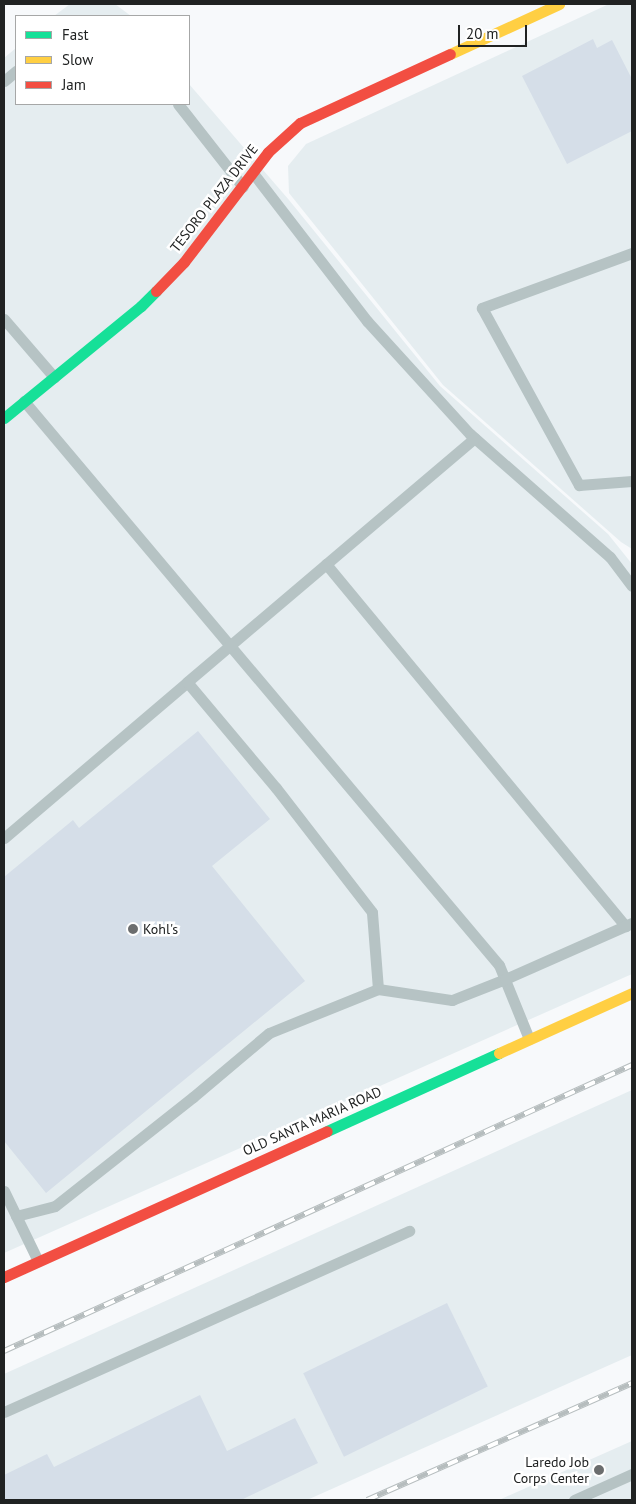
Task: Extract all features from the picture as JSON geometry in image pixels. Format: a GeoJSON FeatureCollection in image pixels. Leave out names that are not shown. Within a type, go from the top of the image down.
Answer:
{"type":"FeatureCollection","features":[{"type":"Feature","properties":{"kind":"street","name":"TESORO PLAZA DRIVE"},"geometry":{"type":"LineString","coordinates":[[4,418],[142,306],[184,262],[268,152],[300,123],[559,4]]}},
{"type":"Feature","properties":{"kind":"street","name":"OLD SANTA MARIA ROAD"},"geometry":{"type":"LineString","coordinates":[[4,1277],[632,993]]}},
{"type":"Feature","properties":{"kind":"lane"},"geometry":{"type":"LineString","coordinates":[[4,81],[15,73]]}},
{"type":"Feature","properties":{"kind":"lane"},"geometry":{"type":"LineString","coordinates":[[179,105],[243,187]]}},
{"type":"Feature","properties":{"kind":"lane"},"geometry":{"type":"LineString","coordinates":[[253,173],[367,321],[475,438],[610,557],[632,586]]}},
{"type":"Feature","properties":{"kind":"lane"},"geometry":{"type":"LineString","coordinates":[[632,253],[482,308],[579,485],[632,481]]}},
{"type":"Feature","properties":{"kind":"lane"},"geometry":{"type":"LineString","coordinates":[[4,319],[54,377]]}},
{"type":"Feature","properties":{"kind":"lane"},"geometry":{"type":"LineString","coordinates":[[24,401],[499,965],[529,1039]]}},
{"type":"Feature","properties":{"kind":"lane"},"geometry":{"type":"LineString","coordinates":[[4,838],[475,438]]}},
{"type":"Feature","properties":{"kind":"lane"},"geometry":{"type":"LineString","coordinates":[[16,1216],[54,1206],[193,1097],[269,1033],[378,988],[452,1000],[505,979],[628,924],[326,564]]}},
{"type":"Feature","properties":{"kind":"lane"},"geometry":{"type":"LineString","coordinates":[[187,682],[276,788],[372,912],[378,988]]}},
{"type":"Feature","properties":{"kind":"lane"},"geometry":{"type":"LineString","coordinates":[[4,1191],[38,1261]]}},
{"type":"Feature","properties":{"kind":"lane"},"geometry":{"type":"LineString","coordinates":[[4,1412],[409,1231]]}},
{"type":"Feature","properties":{"kind":"lane"},"geometry":{"type":"LineString","coordinates":[[574,1500],[632,1474]]}},
{"type":"Feature","properties":{"kind":"shaded area"},"geometry":{"type":"Polygon","coordinates":[[[70,4],[115,4],[130,15],[55,15],[70,4]]]}},
{"type":"Feature","properties":{"kind":"shaded area"},"geometry":{"type":"Polygon","coordinates":[[[609,4],[632,4],[632,549],[621,542],[443,385],[289,193],[288,166],[306,144],[609,4]]]}},
{"type":"Feature","properties":{"kind":"shaded area"},"geometry":{"type":"Polygon","coordinates":[[[15,49],[15,105],[190,105],[190,85],[289,200],[440,386],[608,534],[632,564],[632,974],[4,1253],[4,58],[15,49]]]}},
{"type":"Feature","properties":{"kind":"shaded area"},"geometry":{"type":"Polygon","coordinates":[[[632,1090],[632,1355],[307,1500],[4,1500],[4,1374],[632,1090]]]}},
{"type":"Feature","properties":{"kind":"shaded area","name":"Laredo Job Corps Center"},"geometry":{"type":"Polygon","coordinates":[[[632,1441],[632,1500],[499,1500],[632,1441]]]}},
{"type":"Feature","properties":{"kind":"building"},"geometry":{"type":"Polygon","coordinates":[[[593,39],[597,48],[612,40],[632,79],[632,131],[567,164],[522,76],[593,39]]]}},
{"type":"Feature","properties":{"kind":"building","name":"Kohl's"},"geometry":{"type":"Polygon","coordinates":[[[198,731],[270,819],[212,866],[305,981],[46,1193],[4,1141],[4,877],[73,820],[79,828],[198,731]]]}},
{"type":"Feature","properties":{"kind":"building"},"geometry":{"type":"Polygon","coordinates":[[[447,1303],[488,1387],[344,1457],[303,1373],[447,1303]]]}},
{"type":"Feature","properties":{"kind":"building"},"geometry":{"type":"Polygon","coordinates":[[[200,1395],[227,1451],[295,1418],[318,1463],[241,1500],[5,1500],[4,1475],[47,1454],[54,1467],[200,1395]]]}},
{"type":"Feature","properties":{"kind":"railway"},"geometry":{"type":"LineString","coordinates":[[4,1351],[632,1065]]}},
{"type":"Feature","properties":{"kind":"railway"},"geometry":{"type":"LineString","coordinates":[[367,1500],[632,1383]]}},
{"type":"Feature","properties":{"kind":"traffic: fast"},"geometry":{"type":"LineString","coordinates":[[4,418],[141,306],[156,291]]}},
{"type":"Feature","properties":{"kind":"traffic: fast"},"geometry":{"type":"LineString","coordinates":[[327,1131],[499,1053]]}},
{"type":"Feature","properties":{"kind":"traffic: slow"},"geometry":{"type":"LineString","coordinates":[[450,54],[559,4]]}},
{"type":"Feature","properties":{"kind":"traffic: slow"},"geometry":{"type":"LineString","coordinates":[[499,1053],[632,993]]}},
{"type":"Feature","properties":{"kind":"traffic: jam"},"geometry":{"type":"LineString","coordinates":[[156,291],[184,262],[268,152],[300,123],[450,54]]}},
{"type":"Feature","properties":{"kind":"traffic: jam"},"geometry":{"type":"LineString","coordinates":[[4,1277],[327,1131]]}},
{"type":"Feature","properties":{"kind":"place","name":"Kohl's"},"geometry":{"type":"Point","coordinates":[133,929]}},
{"type":"Feature","properties":{"kind":"place","name":"Laredo Job Corps Center"},"geometry":{"type":"Point","coordinates":[599,1470]}}]}
